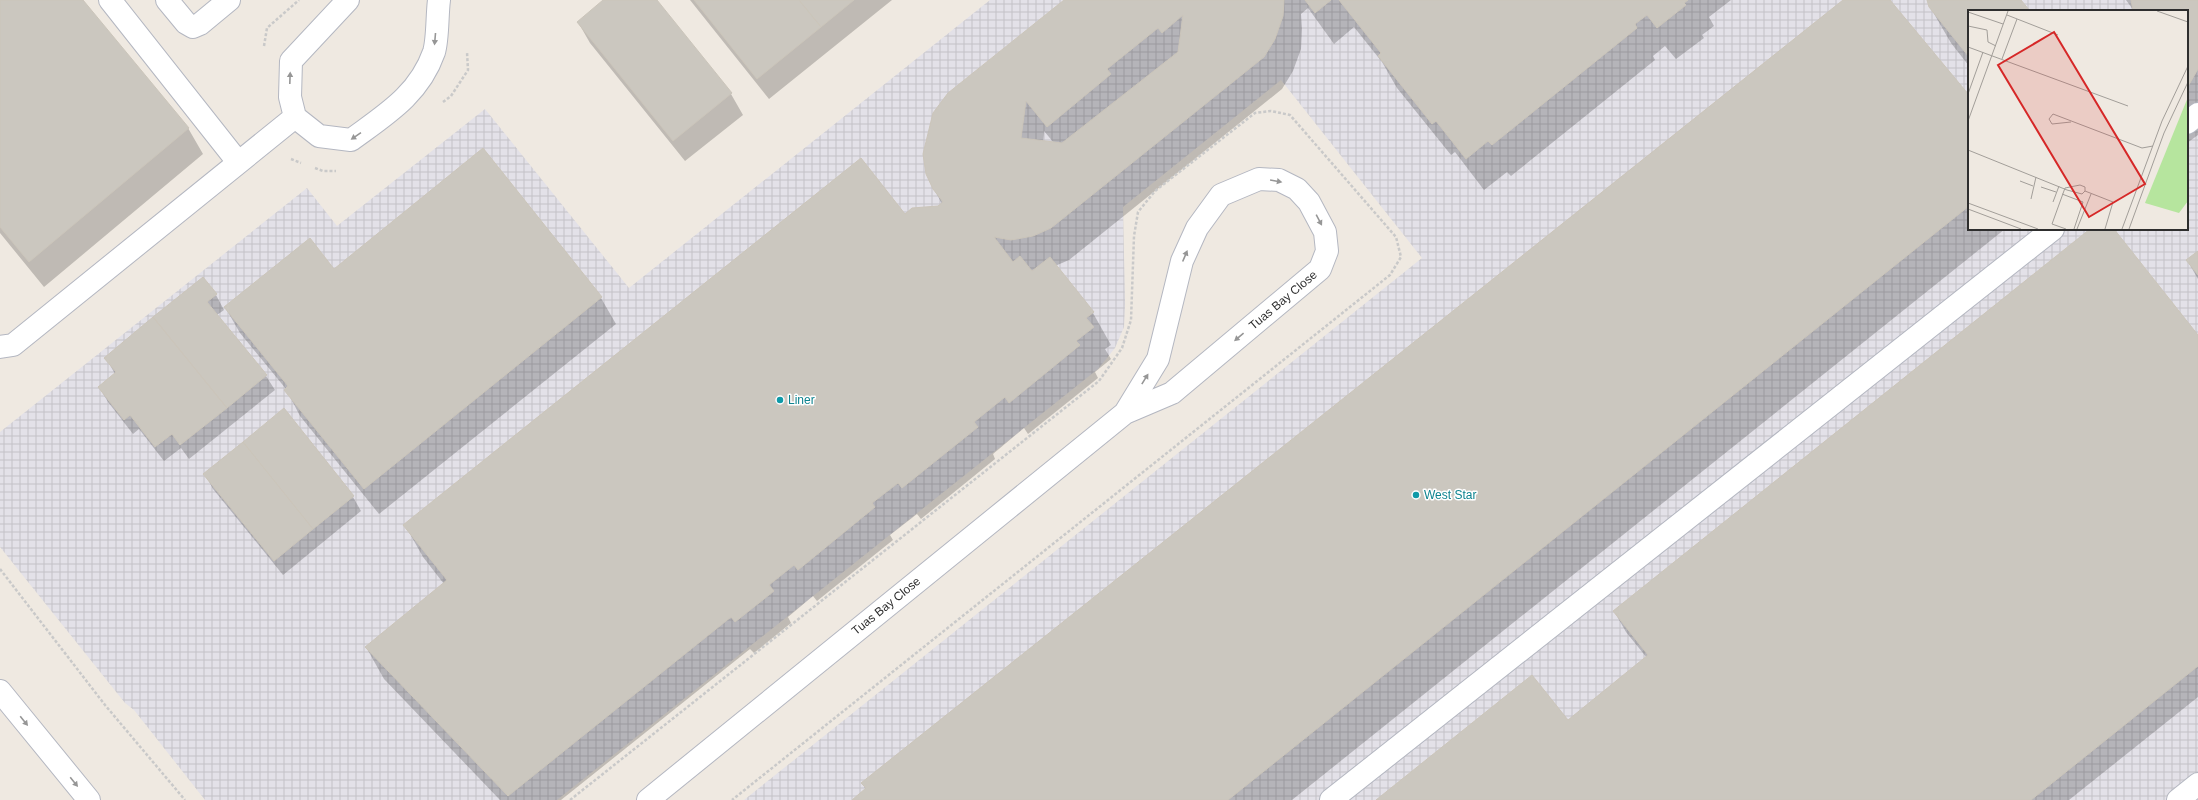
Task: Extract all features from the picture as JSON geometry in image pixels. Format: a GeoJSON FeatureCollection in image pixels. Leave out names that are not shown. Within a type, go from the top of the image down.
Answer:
{"type":"FeatureCollection","features":[{"type":"Feature","properties":{"kind":"street"},"geometry":{"type":"LineString","coordinates":[[110,0],[238,162]]}},
{"type":"Feature","properties":{"kind":"street"},"geometry":{"type":"LineString","coordinates":[[167,0],[186,23],[193,26],[200,24],[230,0]]}},
{"type":"Feature","properties":{"kind":"street"},"geometry":{"type":"LineString","coordinates":[[348,0],[291,61],[290,97],[295,116],[319,136],[351,140],[398,106],[416,84],[434,51],[439,0]]}},
{"type":"Feature","properties":{"kind":"street"},"geometry":{"type":"LineString","coordinates":[[2188,122],[2198,114]]}},
{"type":"Feature","properties":{"kind":"street"},"geometry":{"type":"LineString","coordinates":[[0,347],[13,345],[295,116]]}},
{"type":"Feature","properties":{"kind":"street","name":"Tuas Bay Close"},"geometry":{"type":"LineString","coordinates":[[648,800],[1125,413],[1172,394],[1320,269],[1327,251],[1326,232],[1309,202],[1297,189],[1279,180],[1259,179],[1221,195],[1197,228],[1182,261],[1158,359],[1125,413]]}},
{"type":"Feature","properties":{"kind":"street"},"geometry":{"type":"LineString","coordinates":[[1331,800],[2052,230]]}},
{"type":"Feature","properties":{"kind":"street"},"geometry":{"type":"LineString","coordinates":[[0,691],[89,800]]}},
{"type":"Feature","properties":{"kind":"street"},"geometry":{"type":"LineString","coordinates":[[2178,800],[2198,784]]}},
{"type":"Feature","properties":{"kind":"path"},"geometry":{"type":"LineString","coordinates":[[570,800],[1099,382],[1122,348],[1131,320],[1134,236],[1138,212],[1156,191],[1256,113],[1271,111],[1290,114],[1396,237],[1401,257],[1390,275],[732,800]]}},
{"type":"Feature","properties":{"kind":"path"},"geometry":{"type":"LineString","coordinates":[[0,569],[105,705],[185,800]]}},
{"type":"Feature","properties":{"kind":"shaded area"},"geometry":{"type":"Polygon","coordinates":[[[990,0],[2198,0],[2198,800],[744,800],[1422,258],[1281,80],[1123,207],[1124,327],[1115,348],[1098,369],[557,800],[205,800],[134,710],[125,703],[0,547],[0,432],[307,188],[337,226],[485,109],[629,288],[990,0]]]}},
{"type":"Feature","properties":{"kind":"building"},"geometry":{"type":"Polygon","coordinates":[[[0,0],[83,0],[189,128],[29,262],[0,227],[0,0]]]}},
{"type":"Feature","properties":{"kind":"building"},"geometry":{"type":"Polygon","coordinates":[[[603,0],[657,0],[732,93],[673,141],[577,22],[603,0]]]}},
{"type":"Feature","properties":{"kind":"building"},"geometry":{"type":"Polygon","coordinates":[[[694,0],[799,0],[821,27],[757,79],[694,0]]]}},
{"type":"Feature","properties":{"kind":"building"},"geometry":{"type":"Polygon","coordinates":[[[799,0],[854,0],[821,27],[799,0]]]}},
{"type":"Feature","properties":{"kind":"building","name":"Liner"},"geometry":{"type":"Polygon","coordinates":[[[1064,0],[1284,0],[1283,16],[1275,39],[1264,57],[1051,228],[1033,236],[1011,240],[994,237],[1013,262],[1020,256],[1032,271],[1050,257],[1094,312],[1086,318],[1094,327],[1076,341],[1080,345],[1009,403],[1005,397],[974,422],[978,427],[902,488],[898,483],[872,503],[875,507],[798,570],[794,565],[769,585],[774,591],[735,622],[731,617],[508,796],[365,647],[447,580],[403,525],[861,158],[905,214],[912,208],[938,206],[943,202],[933,189],[926,174],[923,154],[933,113],[948,93],[1064,0]],[[1183,15],[1162,33],[1158,28],[1107,69],[1111,74],[1047,127],[1026,101],[1021,138],[1062,143],[1178,52],[1183,15]]]}},
{"type":"Feature","properties":{"kind":"building"},"geometry":{"type":"Polygon","coordinates":[[[1305,0],[1331,0],[1315,13],[1305,0]]]}},
{"type":"Feature","properties":{"kind":"building"},"geometry":{"type":"Polygon","coordinates":[[[1339,0],[1688,0],[1684,3],[1686,5],[1657,28],[1647,15],[1635,24],[1637,28],[1492,145],[1488,141],[1466,159],[1436,121],[1432,124],[1378,56],[1381,53],[1339,0]]]}},
{"type":"Feature","properties":{"kind":"building","name":"West Star"},"geometry":{"type":"Polygon","coordinates":[[[1843,0],[1890,0],[1968,94],[1968,207],[1228,800],[852,800],[866,788],[861,783],[1843,0]]]}},
{"type":"Feature","properties":{"kind":"building"},"geometry":{"type":"Polygon","coordinates":[[[1927,0],[2021,0],[2029,10],[1968,10],[1968,56],[1929,7],[1927,0]]]}},
{"type":"Feature","properties":{"kind":"building"},"geometry":{"type":"Polygon","coordinates":[[[2131,0],[2198,0],[2198,69],[2188,86],[2188,10],[2133,10],[2131,0]]]}},
{"type":"Feature","properties":{"kind":"building"},"geometry":{"type":"Polygon","coordinates":[[[483,148],[602,297],[364,489],[284,390],[288,386],[224,307],[310,238],[334,269],[483,148]]]}},
{"type":"Feature","properties":{"kind":"building"},"geometry":{"type":"Polygon","coordinates":[[[2089,230],[2115,230],[2198,335],[2198,666],[2031,800],[1376,800],[1532,675],[1568,720],[1648,655],[1613,611],[2089,230]]]}},
{"type":"Feature","properties":{"kind":"building"},"geometry":{"type":"Polygon","coordinates":[[[2198,251],[2198,275],[2186,260],[2198,251]]]}},
{"type":"Feature","properties":{"kind":"building"},"geometry":{"type":"Polygon","coordinates":[[[203,277],[217,294],[207,302],[267,375],[227,408],[153,317],[203,277]]]}},
{"type":"Feature","properties":{"kind":"building"},"geometry":{"type":"Polygon","coordinates":[[[153,317],[227,408],[180,445],[172,434],[155,447],[130,415],[124,420],[98,387],[116,372],[104,358],[153,317]]]}},
{"type":"Feature","properties":{"kind":"building"},"geometry":{"type":"Polygon","coordinates":[[[284,408],[354,496],[313,529],[243,442],[284,408]]]}},
{"type":"Feature","properties":{"kind":"building"},"geometry":{"type":"Polygon","coordinates":[[[243,442],[313,529],[274,561],[203,474],[243,442]]]}},
{"type":"Feature","properties":{"kind":"place","name":"Liner"},"geometry":{"type":"Point","coordinates":[780,400]}},
{"type":"Feature","properties":{"kind":"place","name":"West Star"},"geometry":{"type":"Point","coordinates":[1416,495]}}]}
